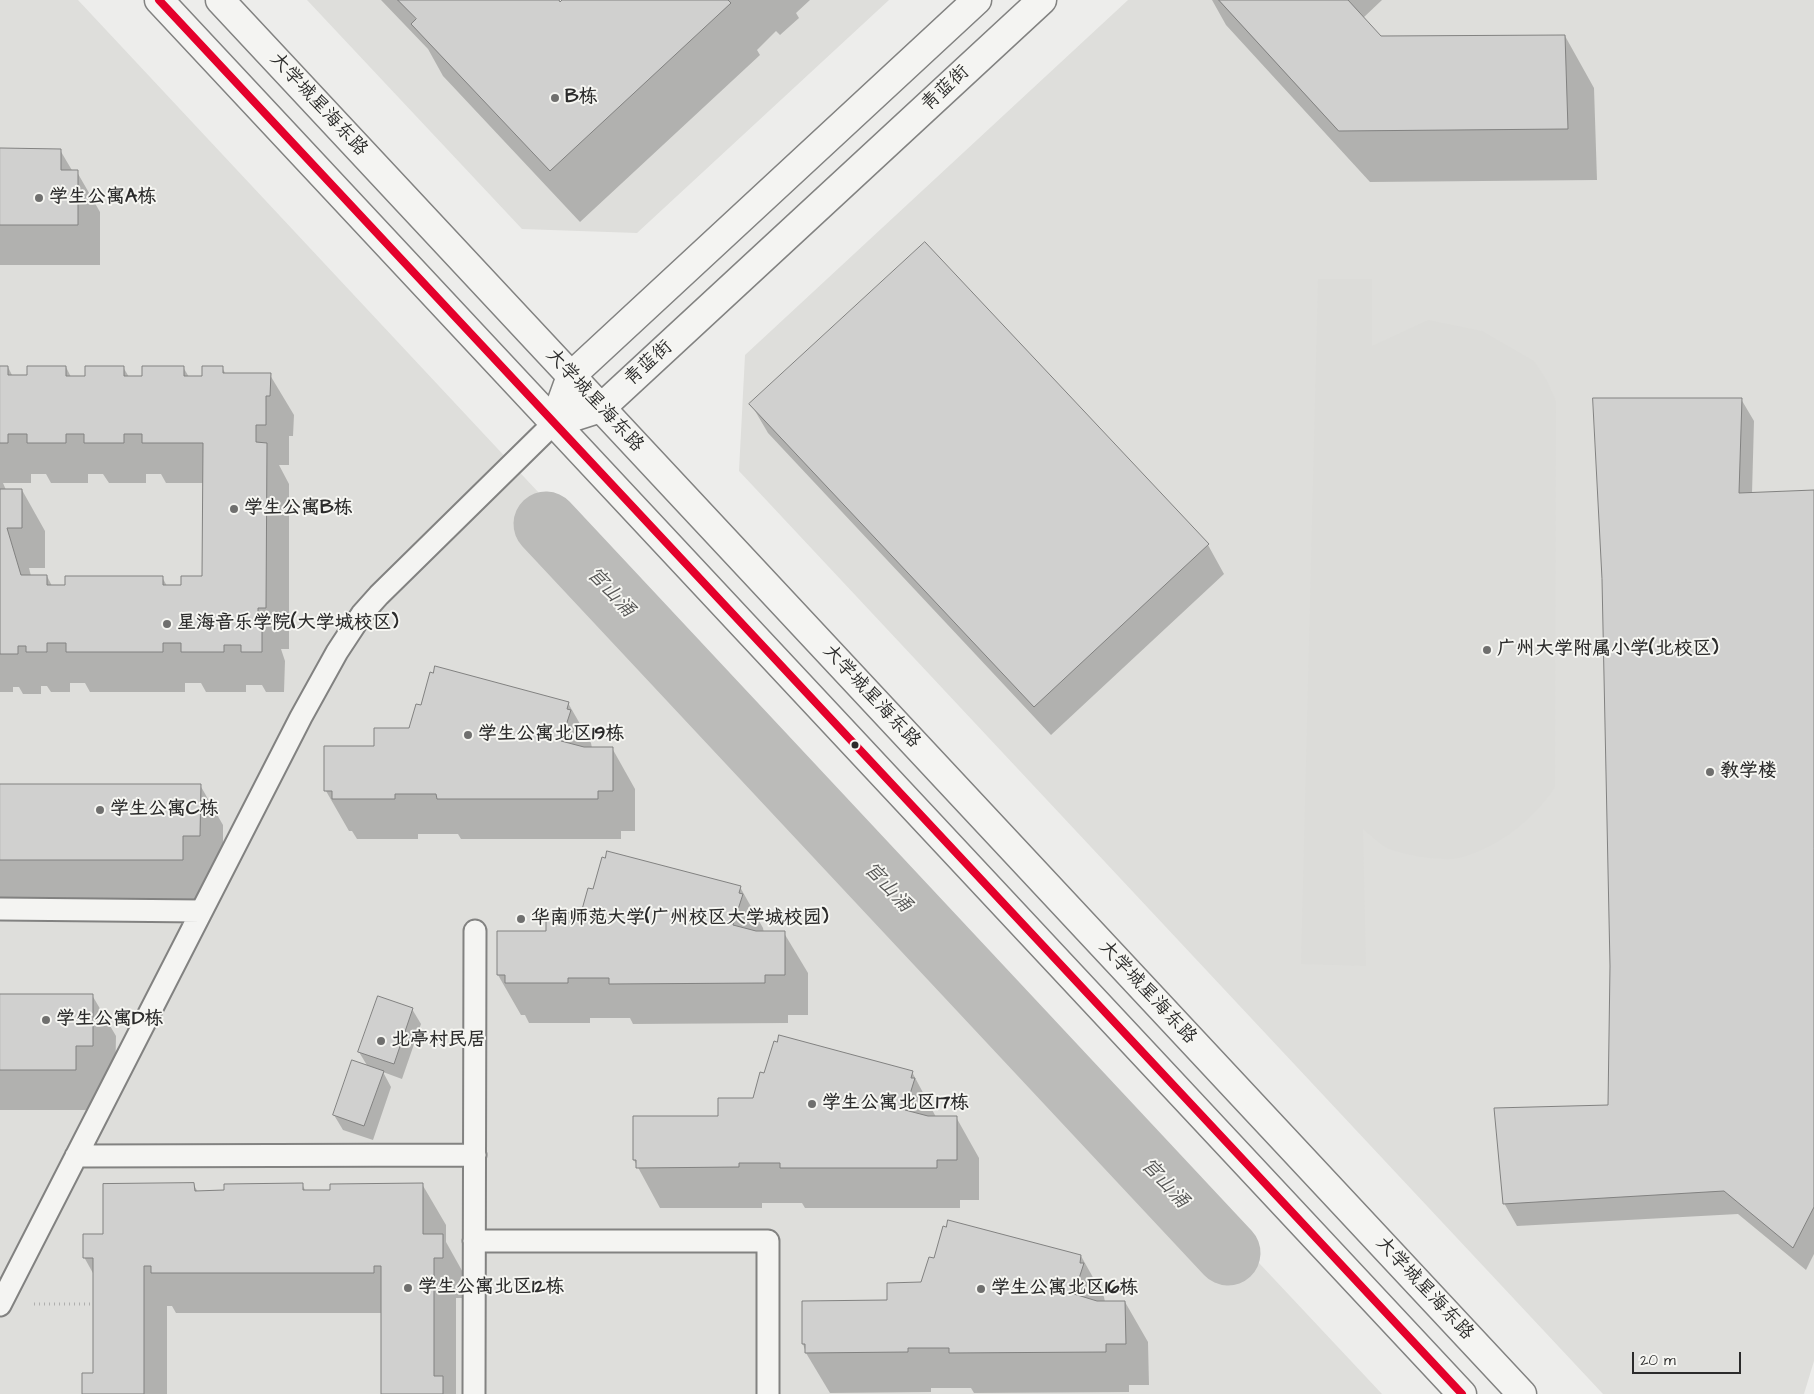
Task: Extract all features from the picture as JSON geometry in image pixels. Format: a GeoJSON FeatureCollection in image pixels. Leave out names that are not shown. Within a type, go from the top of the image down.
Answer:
{"type":"FeatureCollection","features":[{"type":"Feature","properties":{"kind":"main road"},"geometry":{"type":"LineString","coordinates":[[159,0],[1462,1394]]}},
{"type":"Feature","properties":{"kind":"main road","name":"大学城星海东路"},"geometry":{"type":"LineString","coordinates":[[220,0],[1522,1394]]}},
{"type":"Feature","properties":{"kind":"main road"},"geometry":{"type":"LineString","coordinates":[[554,423],[571,376],[977,0]]}},
{"type":"Feature","properties":{"kind":"main road","name":"青蓝街"},"geometry":{"type":"LineString","coordinates":[[554,423],[601,408],[1042,0]]}},
{"type":"Feature","properties":{"kind":"lane"},"geometry":{"type":"LineString","coordinates":[[0,1304],[300,717],[337,652],[362,614],[378,595],[554,423]]}},
{"type":"Feature","properties":{"kind":"lane"},"geometry":{"type":"LineString","coordinates":[[0,908],[201,911]]}},
{"type":"Feature","properties":{"kind":"lane"},"geometry":{"type":"LineString","coordinates":[[474,1394],[475,931]]}},
{"type":"Feature","properties":{"kind":"lane"},"geometry":{"type":"LineString","coordinates":[[76,1156],[475,1155]]}},
{"type":"Feature","properties":{"kind":"lane"},"geometry":{"type":"LineString","coordinates":[[474,1241],[768,1241],[768,1394]]}},
{"type":"Feature","properties":{"kind":"path"},"geometry":{"type":"LineString","coordinates":[[0,1304],[93,1304]]}},
{"type":"Feature","properties":{"kind":"shaded area","name":"华南师范大学(广州校区大学城校园)"},"geometry":{"type":"Polygon","coordinates":[[[0,0],[78,0],[554,509],[531,531],[1221,1268],[1244,1247],[1382,1394],[0,1394],[0,0]]]}},
{"type":"Feature","properties":{"kind":"shaded area"},"geometry":{"type":"Polygon","coordinates":[[[307,0],[889,0],[637,233],[522,229],[307,0]]]}},
{"type":"Feature","properties":{"kind":"shaded area","name":"广州大学附属小学(北校区)"},"geometry":{"type":"Polygon","coordinates":[[[1128,0],[1814,0],[1814,1361],[1804,1394],[1603,1394],[739,471],[745,355],[1128,0]]]}},
{"type":"Feature","properties":{"kind":"shaded area"},"geometry":{"type":"Polygon","coordinates":[[[1318,279],[1372,279],[1372,346],[1428,320],[1482,331],[1534,361],[1547,381],[1556,401],[1555,787],[1536,811],[1501,840],[1459,858],[1434,858],[1394,851],[1381,844],[1363,829],[1366,966],[1301,964],[1318,279]]]}},
{"type":"Feature","properties":{"kind":"building","name":"B栋"},"geometry":{"type":"Polygon","coordinates":[[[398,0],[559,0],[560,2],[562,0],[728,0],[731,3],[550,171],[411,24],[416,19],[398,0]]]}},
{"type":"Feature","properties":{"kind":"building"},"geometry":{"type":"Polygon","coordinates":[[[1219,0],[1348,0],[1381,36],[1565,35],[1568,129],[1339,131],[1219,0]]]}},
{"type":"Feature","properties":{"kind":"building","name":"学生公寓A栋"},"geometry":{"type":"Polygon","coordinates":[[[0,148],[61,149],[61,170],[78,170],[78,225],[0,225],[0,148]]]}},
{"type":"Feature","properties":{"kind":"building"},"geometry":{"type":"Polygon","coordinates":[[[925,242],[1209,544],[1034,707],[749,404],[925,242]]]}},
{"type":"Feature","properties":{"kind":"building","name":"学生公寓B栋"},"geometry":{"type":"Polygon","coordinates":[[[0,366],[8,366],[8,375],[27,375],[27,366],[66,366],[66,376],[85,376],[85,366],[124,366],[124,376],[142,376],[142,366],[184,366],[184,376],[202,376],[202,366],[223,366],[223,373],[271,373],[270,396],[266,396],[266,425],[256,425],[256,442],[267,443],[266,608],[258,608],[258,619],[262,619],[262,652],[241,652],[241,645],[224,645],[224,652],[181,652],[181,643],[163,643],[163,652],[66,652],[66,643],[47,643],[47,652],[26,652],[26,646],[18,646],[18,654],[0,654],[0,489],[22,489],[22,528],[7,528],[21,575],[47,575],[47,585],[65,585],[65,576],[163,576],[163,585],[181,585],[181,576],[202,576],[203,443],[142,443],[142,434],[124,434],[124,443],[84,443],[84,434],[66,434],[66,443],[27,443],[27,434],[8,434],[8,443],[0,443],[0,366]]]}},
{"type":"Feature","properties":{"kind":"building","name":"教学楼"},"geometry":{"type":"Polygon","coordinates":[[[1593,398],[1742,398],[1739,493],[1814,490],[1814,1207],[1793,1248],[1724,1191],[1503,1204],[1494,1108],[1608,1105],[1610,966],[1602,579],[1593,398]]]}},
{"type":"Feature","properties":{"kind":"building","name":"学生公寓北区19栋"},"geometry":{"type":"Polygon","coordinates":[[[435,666],[569,702],[567,709],[571,710],[561,741],[584,747],[613,747],[613,791],[598,791],[598,799],[437,799],[436,794],[395,794],[395,799],[332,799],[332,791],[324,791],[324,746],[374,746],[374,728],[409,728],[416,704],[421,705],[430,672],[433,673],[435,666]]]}},
{"type":"Feature","properties":{"kind":"building","name":"学生公寓C栋"},"geometry":{"type":"Polygon","coordinates":[[[0,784],[201,784],[200,836],[183,836],[183,860],[0,860],[0,784]]]}},
{"type":"Feature","properties":{"kind":"building"},"geometry":{"type":"Polygon","coordinates":[[[607,851],[741,886],[739,893],[743,894],[733,925],[756,931],[785,931],[785,975],[765,975],[765,983],[609,984],[609,978],[568,978],[568,983],[505,983],[505,975],[497,975],[497,931],[546,931],[546,913],[581,913],[588,888],[593,889],[602,857],[605,858],[607,851]]]}},
{"type":"Feature","properties":{"kind":"building","name":"学生公寓D栋"},"geometry":{"type":"Polygon","coordinates":[[[0,994],[93,994],[93,1046],[76,1046],[76,1070],[0,1070],[0,994]]]}},
{"type":"Feature","properties":{"kind":"building"},"geometry":{"type":"Polygon","coordinates":[[[378,996],[413,1008],[394,1064],[358,1052],[378,996]]]}},
{"type":"Feature","properties":{"kind":"building","name":"学生公寓北区17栋"},"geometry":{"type":"Polygon","coordinates":[[[779,1035],[913,1071],[911,1078],[915,1078],[905,1110],[928,1116],[957,1116],[957,1160],[937,1160],[937,1168],[780,1168],[780,1163],[739,1163],[739,1167],[636,1168],[636,1160],[633,1160],[633,1116],[718,1116],[718,1098],[753,1098],[760,1072],[764,1073],[774,1041],[777,1042],[779,1035]]]}},
{"type":"Feature","properties":{"kind":"building"},"geometry":{"type":"Polygon","coordinates":[[[352,1060],[384,1071],[364,1126],[333,1115],[352,1060]]]}},
{"type":"Feature","properties":{"kind":"building","name":"学生公寓北区12栋"},"geometry":{"type":"Polygon","coordinates":[[[194,1183],[195,1191],[224,1190],[224,1184],[303,1183],[303,1190],[330,1190],[330,1184],[423,1183],[423,1234],[443,1234],[443,1258],[434,1258],[434,1376],[443,1376],[443,1394],[381,1394],[381,1266],[374,1266],[374,1273],[151,1273],[151,1266],[144,1266],[144,1394],[82,1394],[82,1373],[93,1373],[93,1258],[83,1258],[83,1234],[103,1234],[103,1184],[194,1183]]]}},
{"type":"Feature","properties":{"kind":"building","name":"学生公寓北区16栋"},"geometry":{"type":"Polygon","coordinates":[[[948,1220],[1081,1255],[1080,1263],[1084,1263],[1074,1294],[1097,1301],[1125,1301],[1126,1344],[1106,1344],[1106,1352],[949,1353],[949,1348],[908,1348],[908,1352],[805,1353],[805,1344],[802,1344],[802,1301],[887,1300],[887,1283],[921,1282],[929,1257],[934,1258],[943,1226],[946,1227],[948,1220]]]}},
{"type":"Feature","properties":{"kind":"waterway","name":"官山涌"},"geometry":{"type":"LineString","coordinates":[[546,524],[1228,1253]]}},
{"type":"Feature","properties":{"kind":"transit line"},"geometry":{"type":"LineString","coordinates":[[159,0],[1462,1394]]}},
{"type":"Feature","properties":{"kind":"place","name":"B栋"},"geometry":{"type":"Point","coordinates":[555,98]}},
{"type":"Feature","properties":{"kind":"place","name":"学生公寓A栋"},"geometry":{"type":"Point","coordinates":[39,198]}},
{"type":"Feature","properties":{"kind":"place","name":"学生公寓B栋"},"geometry":{"type":"Point","coordinates":[234,509]}},
{"type":"Feature","properties":{"kind":"place","name":"星海音乐学院(大学城校区)"},"geometry":{"type":"Point","coordinates":[167,624]}},
{"type":"Feature","properties":{"kind":"place","name":"广州大学附属小学(北校区)"},"geometry":{"type":"Point","coordinates":[1487,650]}},
{"type":"Feature","properties":{"kind":"place","name":"学生公寓北区19栋"},"geometry":{"type":"Point","coordinates":[468,735]}},
{"type":"Feature","properties":{"kind":"place","name":"教学楼"},"geometry":{"type":"Point","coordinates":[1710,772]}},
{"type":"Feature","properties":{"kind":"place","name":"学生公寓C栋"},"geometry":{"type":"Point","coordinates":[100,810]}},
{"type":"Feature","properties":{"kind":"place","name":"华南师范大学(广州校区大学城校园)"},"geometry":{"type":"Point","coordinates":[521,919]}},
{"type":"Feature","properties":{"kind":"place","name":"学生公寓D栋"},"geometry":{"type":"Point","coordinates":[46,1020]}},
{"type":"Feature","properties":{"kind":"place","name":"北亭村民居"},"geometry":{"type":"Point","coordinates":[381,1041]}},
{"type":"Feature","properties":{"kind":"place","name":"学生公寓北区17栋"},"geometry":{"type":"Point","coordinates":[812,1104]}},
{"type":"Feature","properties":{"kind":"place","name":"学生公寓北区12栋"},"geometry":{"type":"Point","coordinates":[408,1288]}},
{"type":"Feature","properties":{"kind":"place","name":"学生公寓北区16栋"},"geometry":{"type":"Point","coordinates":[981,1289]}}]}
